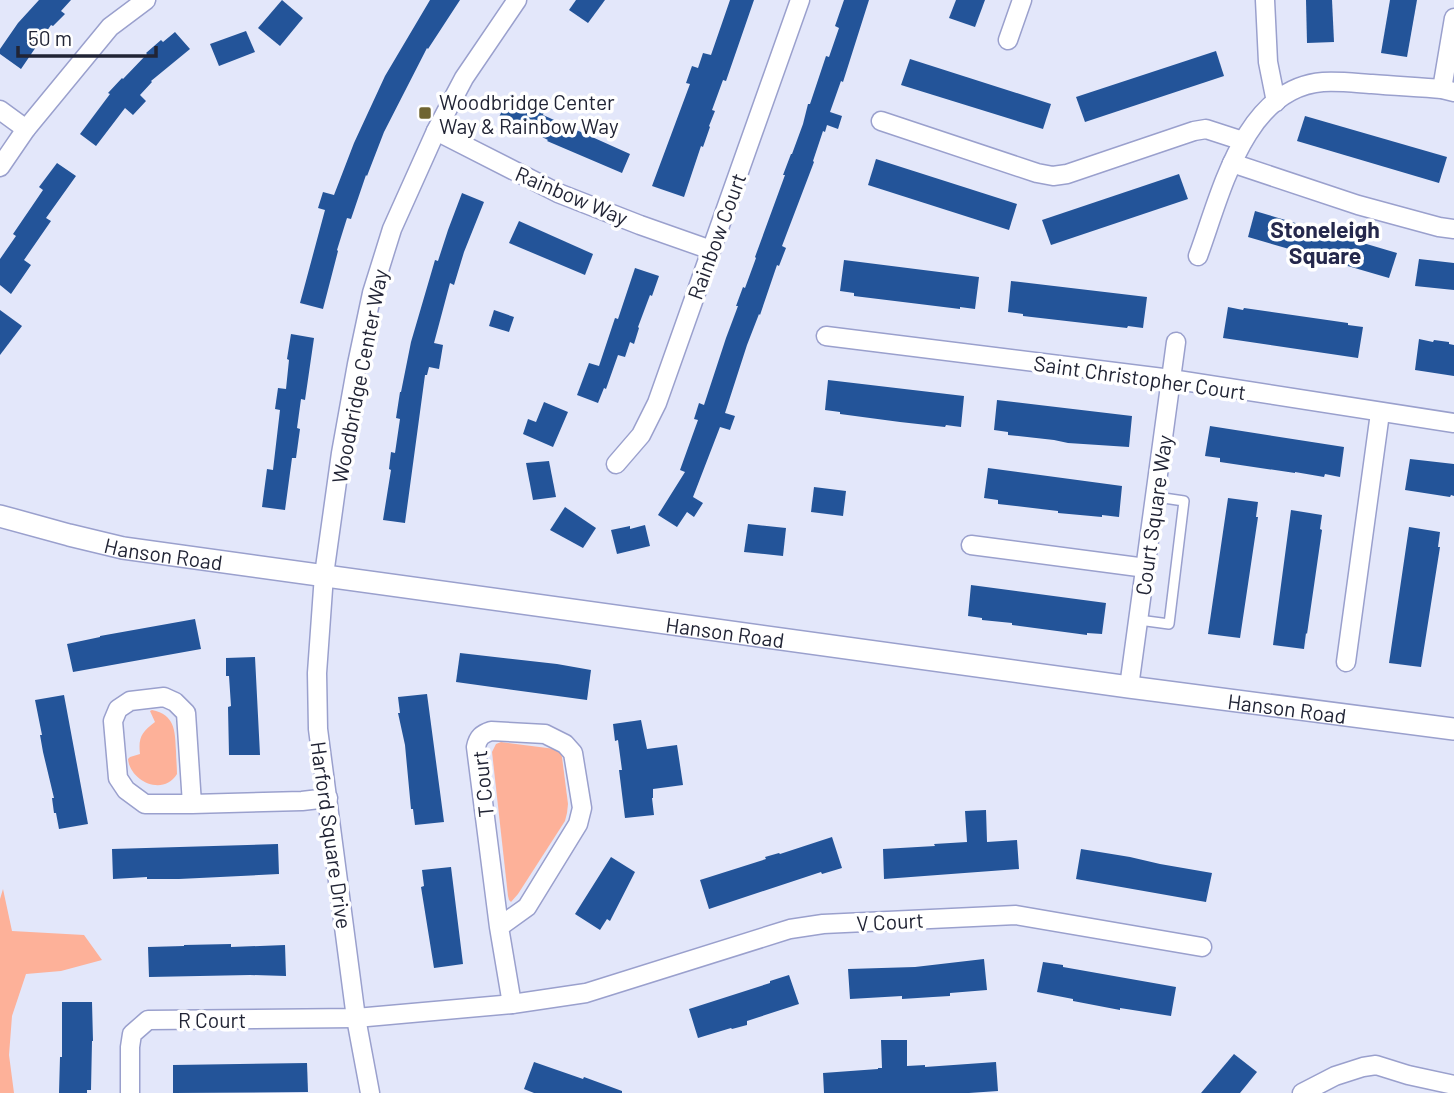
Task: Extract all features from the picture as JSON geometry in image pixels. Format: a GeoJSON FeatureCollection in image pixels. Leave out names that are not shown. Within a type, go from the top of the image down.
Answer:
{"type":"FeatureCollection","features":[{"type":"Feature","properties":{"kind":"street"},"geometry":{"type":"LineString","coordinates":[[0,167],[26,129],[110,27],[146,0]]}},
{"type":"Feature","properties":{"kind":"street","name":"Woodbridge Center Way"},"geometry":{"type":"LineString","coordinates":[[324,575],[341,453],[372,293],[392,229],[436,131],[464,78],[517,0]]}},
{"type":"Feature","properties":{"kind":"street","name":"Rainbow Court"},"geometry":{"type":"LineString","coordinates":[[616,464],[641,435],[657,403],[800,0]]}},
{"type":"Feature","properties":{"kind":"street"},"geometry":{"type":"LineString","coordinates":[[1008,40],[1022,0]]}},
{"type":"Feature","properties":{"kind":"street"},"geometry":{"type":"LineString","coordinates":[[1265,0],[1268,62],[1276,102]]}},
{"type":"Feature","properties":{"kind":"street"},"geometry":{"type":"LineString","coordinates":[[1198,256],[1232,163],[1243,141],[1262,114],[1296,88],[1323,82],[1448,90],[1454,18]]}},
{"type":"Feature","properties":{"kind":"street"},"geometry":{"type":"LineString","coordinates":[[0,110],[26,129]]}},
{"type":"Feature","properties":{"kind":"street"},"geometry":{"type":"LineString","coordinates":[[881,121],[1053,176],[1067,174],[1194,131],[1206,129],[1243,141]]}},
{"type":"Feature","properties":{"kind":"street","name":"Rainbow Way"},"geometry":{"type":"LineString","coordinates":[[436,131],[558,192],[711,250]]}},
{"type":"Feature","properties":{"kind":"street"},"geometry":{"type":"LineString","coordinates":[[1232,163],[1358,205],[1454,229]]}},
{"type":"Feature","properties":{"kind":"street","name":"Saint Christopher Court"},"geometry":{"type":"LineString","coordinates":[[826,336],[1171,379],[1454,424]]}},
{"type":"Feature","properties":{"kind":"street","name":"Court Square Way"},"geometry":{"type":"LineString","coordinates":[[1129,687],[1177,342]]}},
{"type":"Feature","properties":{"kind":"street"},"geometry":{"type":"LineString","coordinates":[[1346,662],[1380,413]]}},
{"type":"Feature","properties":{"kind":"street","name":"Hanson Road"},"geometry":{"type":"LineString","coordinates":[[0,516],[123,548],[1454,730]]}},
{"type":"Feature","properties":{"kind":"street"},"geometry":{"type":"LineString","coordinates":[[971,545],[1146,568]]}},
{"type":"Feature","properties":{"kind":"street","name":"Harford Square Drive"},"geometry":{"type":"LineString","coordinates":[[324,575],[317,684],[318,729],[356,1018],[370,1093]]}},
{"type":"Feature","properties":{"kind":"street"},"geometry":{"type":"LineString","coordinates":[[192,804],[186,713],[175,702],[164,697],[130,701],[118,709],[113,721],[118,778],[126,790],[145,804],[192,804],[328,798]]}},
{"type":"Feature","properties":{"kind":"street","name":"T Court"},"geometry":{"type":"LineString","coordinates":[[499,927],[527,907],[578,824],[582,808],[573,753],[565,744],[545,734],[484,733],[476,747],[499,927],[512,1004]]}},
{"type":"Feature","properties":{"kind":"street","name":"V Court"},"geometry":{"type":"LineString","coordinates":[[512,1004],[586,993],[790,929],[823,925],[1016,915],[1202,947]]}},
{"type":"Feature","properties":{"kind":"street","name":"R Court"},"geometry":{"type":"LineString","coordinates":[[130,1093],[132,1034],[148,1020],[356,1018],[512,1004]]}},
{"type":"Feature","properties":{"kind":"street"},"geometry":{"type":"LineString","coordinates":[[1302,1093],[1325,1087],[1335,1076],[1376,1065],[1454,1085]]}},
{"type":"Feature","properties":{"kind":"lane"},"geometry":{"type":"LineString","coordinates":[[1139,620],[1169,624],[1184,501],[1157,497]]}},
{"type":"Feature","properties":{"kind":"shaded area"},"geometry":{"type":"Polygon","coordinates":[[[150,711],[160,712],[169,720],[175,736],[177,774],[171,781],[156,785],[135,774],[128,759],[140,754],[142,735],[155,722],[150,711]]]}},
{"type":"Feature","properties":{"kind":"shaded area"},"geometry":{"type":"Polygon","coordinates":[[[501,742],[555,749],[560,752],[568,804],[565,821],[511,902],[508,896],[492,752],[496,744],[501,742]]]}},
{"type":"Feature","properties":{"kind":"shaded area"},"geometry":{"type":"Polygon","coordinates":[[[3,889],[12,931],[84,935],[102,960],[61,971],[26,974],[12,1016],[9,1055],[14,1093],[0,1093],[0,899],[3,889]]]}},
{"type":"Feature","properties":{"kind":"building"},"geometry":{"type":"Polygon","coordinates":[[[39,0],[71,0],[61,11],[65,14],[51,25],[21,69],[0,54],[0,49],[18,23],[39,0]]]}},
{"type":"Feature","properties":{"kind":"building"},"geometry":{"type":"Polygon","coordinates":[[[282,0],[303,18],[280,46],[258,28],[282,0]]]}},
{"type":"Feature","properties":{"kind":"building"},"geometry":{"type":"Polygon","coordinates":[[[430,0],[460,0],[427,48],[384,132],[351,219],[347,218],[323,309],[300,303],[325,210],[318,208],[323,192],[334,195],[354,143],[385,76],[430,0]]]}},
{"type":"Feature","properties":{"kind":"building"},"geometry":{"type":"Polygon","coordinates":[[[576,0],[605,0],[588,23],[569,10],[576,0]]]}},
{"type":"Feature","properties":{"kind":"building"},"geometry":{"type":"Polygon","coordinates":[[[730,0],[754,0],[726,81],[723,80],[712,110],[715,111],[710,127],[684,197],[652,186],[690,84],[686,83],[692,66],[698,68],[703,53],[711,55],[730,0]]]}},
{"type":"Feature","properties":{"kind":"building"},"geometry":{"type":"Polygon","coordinates":[[[844,0],[869,0],[843,82],[841,81],[830,112],[842,116],[838,129],[827,125],[825,132],[823,131],[782,246],[786,248],[747,345],[725,413],[735,416],[730,430],[720,427],[693,497],[703,503],[694,517],[687,512],[677,527],[658,515],[685,472],[680,470],[698,420],[694,419],[699,403],[704,405],[808,104],[826,56],[829,57],[839,28],[835,26],[844,0]]]}},
{"type":"Feature","properties":{"kind":"building"},"geometry":{"type":"Polygon","coordinates":[[[956,0],[985,0],[975,27],[949,18],[956,0]]]}},
{"type":"Feature","properties":{"kind":"building"},"geometry":{"type":"Polygon","coordinates":[[[1306,0],[1332,0],[1334,42],[1307,43],[1306,0]]]}},
{"type":"Feature","properties":{"kind":"building"},"geometry":{"type":"Polygon","coordinates":[[[1390,0],[1417,0],[1407,57],[1381,53],[1390,0]]]}},
{"type":"Feature","properties":{"kind":"building"},"geometry":{"type":"Polygon","coordinates":[[[246,31],[255,52],[219,66],[210,44],[246,31]]]}},
{"type":"Feature","properties":{"kind":"building"},"geometry":{"type":"Polygon","coordinates":[[[175,32],[190,49],[151,81],[140,95],[146,101],[133,115],[125,108],[96,146],[80,134],[110,94],[108,93],[146,53],[175,32]]]}},
{"type":"Feature","properties":{"kind":"building"},"geometry":{"type":"Polygon","coordinates":[[[1216,51],[1224,76],[1085,122],[1076,97],[1216,51]]]}},
{"type":"Feature","properties":{"kind":"building"},"geometry":{"type":"Polygon","coordinates":[[[910,59],[1051,104],[1043,129],[901,85],[910,59]]]}},
{"type":"Feature","properties":{"kind":"building"},"geometry":{"type":"Polygon","coordinates":[[[510,95],[544,112],[543,115],[630,154],[622,173],[499,117],[510,95]]]}},
{"type":"Feature","properties":{"kind":"building"},"geometry":{"type":"Polygon","coordinates":[[[1305,116],[1447,157],[1439,183],[1297,141],[1305,116]]]}},
{"type":"Feature","properties":{"kind":"building"},"geometry":{"type":"Polygon","coordinates":[[[876,159],[1017,204],[1009,230],[868,185],[876,159]]]}},
{"type":"Feature","properties":{"kind":"building"},"geometry":{"type":"Polygon","coordinates":[[[57,163],[76,176],[46,218],[51,221],[24,260],[31,265],[11,294],[0,285],[0,259],[16,236],[13,234],[43,190],[39,187],[57,163]]]}},
{"type":"Feature","properties":{"kind":"building"},"geometry":{"type":"Polygon","coordinates":[[[1179,174],[1188,199],[1051,245],[1042,220],[1179,174]]]}},
{"type":"Feature","properties":{"kind":"building"},"geometry":{"type":"Polygon","coordinates":[[[462,193],[484,202],[454,285],[450,283],[434,343],[443,345],[439,369],[429,367],[425,375],[405,523],[383,520],[391,470],[391,452],[395,453],[400,419],[396,418],[400,392],[411,342],[435,260],[438,261],[462,193]]]}},
{"type":"Feature","properties":{"kind":"building"},"geometry":{"type":"Polygon","coordinates":[[[1255,211],[1397,253],[1389,278],[1248,237],[1255,211]]]}},
{"type":"Feature","properties":{"kind":"building"},"geometry":{"type":"Polygon","coordinates":[[[519,221],[593,254],[585,275],[509,243],[519,221]]]}},
{"type":"Feature","properties":{"kind":"building"},"geometry":{"type":"Polygon","coordinates":[[[1419,259],[1454,263],[1454,290],[1415,286],[1419,259]]]}},
{"type":"Feature","properties":{"kind":"building"},"geometry":{"type":"Polygon","coordinates":[[[844,260],[979,277],[975,309],[854,296],[854,293],[840,291],[844,260]]]}},
{"type":"Feature","properties":{"kind":"building"},"geometry":{"type":"Polygon","coordinates":[[[635,268],[659,276],[638,327],[634,344],[630,342],[625,357],[618,355],[598,403],[577,395],[589,363],[599,366],[635,268]]]}},
{"type":"Feature","properties":{"kind":"building"},"geometry":{"type":"Polygon","coordinates":[[[1011,281],[1147,297],[1143,328],[1023,316],[1008,312],[1011,281]]]}},
{"type":"Feature","properties":{"kind":"building"},"geometry":{"type":"Polygon","coordinates":[[[1228,307],[1363,327],[1358,358],[1223,338],[1228,307]]]}},
{"type":"Feature","properties":{"kind":"building"},"geometry":{"type":"Polygon","coordinates":[[[0,310],[22,326],[0,355],[0,310]]]}},
{"type":"Feature","properties":{"kind":"building"},"geometry":{"type":"Polygon","coordinates":[[[494,310],[514,317],[509,332],[489,326],[494,310]]]}},
{"type":"Feature","properties":{"kind":"building"},"geometry":{"type":"Polygon","coordinates":[[[291,334],[314,338],[305,400],[301,399],[296,458],[292,458],[285,510],[262,507],[267,469],[273,470],[280,410],[275,409],[278,388],[286,389],[291,334]]]}},
{"type":"Feature","properties":{"kind":"building"},"geometry":{"type":"Polygon","coordinates":[[[1419,339],[1449,342],[1454,345],[1454,376],[1415,370],[1419,339]]]}},
{"type":"Feature","properties":{"kind":"building"},"geometry":{"type":"Polygon","coordinates":[[[828,380],[964,396],[961,427],[900,422],[825,410],[828,380]]]}},
{"type":"Feature","properties":{"kind":"building"},"geometry":{"type":"Polygon","coordinates":[[[997,400],[1132,416],[1129,447],[1008,435],[1008,432],[994,430],[997,400]]]}},
{"type":"Feature","properties":{"kind":"building"},"geometry":{"type":"Polygon","coordinates":[[[544,402],[568,412],[553,447],[523,434],[528,419],[536,422],[544,402]]]}},
{"type":"Feature","properties":{"kind":"building"},"geometry":{"type":"Polygon","coordinates":[[[1210,426],[1344,447],[1340,477],[1220,462],[1220,458],[1205,456],[1210,426]]]}},
{"type":"Feature","properties":{"kind":"building"},"geometry":{"type":"Polygon","coordinates":[[[1410,459],[1454,464],[1454,496],[1405,490],[1410,459]]]}},
{"type":"Feature","properties":{"kind":"building"},"geometry":{"type":"Polygon","coordinates":[[[549,461],[556,497],[533,500],[526,463],[549,461]]]}},
{"type":"Feature","properties":{"kind":"building"},"geometry":{"type":"Polygon","coordinates":[[[988,468],[1122,486],[1119,517],[1058,513],[998,504],[998,500],[984,498],[988,468]]]}},
{"type":"Feature","properties":{"kind":"building"},"geometry":{"type":"Polygon","coordinates":[[[814,487],[846,491],[843,516],[811,512],[814,487]]]}},
{"type":"Feature","properties":{"kind":"building"},"geometry":{"type":"Polygon","coordinates":[[[1228,498],[1258,502],[1240,638],[1208,634],[1228,498]]]}},
{"type":"Feature","properties":{"kind":"building"},"geometry":{"type":"Polygon","coordinates":[[[565,507],[596,528],[583,548],[550,530],[565,507]]]}},
{"type":"Feature","properties":{"kind":"building"},"geometry":{"type":"Polygon","coordinates":[[[1291,510],[1322,515],[1304,649],[1273,645],[1291,510]]]}},
{"type":"Feature","properties":{"kind":"building"},"geometry":{"type":"Polygon","coordinates":[[[748,524],[786,528],[783,556],[744,552],[748,524]]]}},
{"type":"Feature","properties":{"kind":"building"},"geometry":{"type":"Polygon","coordinates":[[[645,525],[650,546],[617,554],[611,530],[645,525]]]}},
{"type":"Feature","properties":{"kind":"building"},"geometry":{"type":"Polygon","coordinates":[[[1409,527],[1440,532],[1421,667],[1389,663],[1409,527]]]}},
{"type":"Feature","properties":{"kind":"building"},"geometry":{"type":"Polygon","coordinates":[[[971,585],[1106,603],[1102,634],[1087,635],[1012,625],[968,616],[971,585]]]}},
{"type":"Feature","properties":{"kind":"building"},"geometry":{"type":"Polygon","coordinates":[[[195,619],[201,649],[73,672],[67,644],[195,619]]]}},
{"type":"Feature","properties":{"kind":"building"},"geometry":{"type":"Polygon","coordinates":[[[460,653],[591,670],[587,700],[456,682],[460,653]]]}},
{"type":"Feature","properties":{"kind":"building"},"geometry":{"type":"Polygon","coordinates":[[[255,657],[260,755],[229,755],[228,707],[231,706],[226,658],[255,657]]]}},
{"type":"Feature","properties":{"kind":"building"},"geometry":{"type":"Polygon","coordinates":[[[427,694],[444,822],[415,825],[405,745],[398,713],[398,697],[427,694]]]}},
{"type":"Feature","properties":{"kind":"building"},"geometry":{"type":"Polygon","coordinates":[[[64,695],[88,824],[59,829],[35,700],[64,695]]]}},
{"type":"Feature","properties":{"kind":"building"},"geometry":{"type":"Polygon","coordinates":[[[641,720],[647,749],[677,745],[683,785],[653,789],[654,815],[625,818],[619,770],[622,770],[613,724],[641,720]]]}},
{"type":"Feature","properties":{"kind":"building"},"geometry":{"type":"Polygon","coordinates":[[[986,810],[987,842],[1017,840],[1019,869],[884,879],[883,849],[967,842],[965,811],[986,810]]]}},
{"type":"Feature","properties":{"kind":"building"},"geometry":{"type":"Polygon","coordinates":[[[832,837],[842,868],[822,874],[821,872],[709,909],[700,880],[832,837]]]}},
{"type":"Feature","properties":{"kind":"building"},"geometry":{"type":"Polygon","coordinates":[[[278,844],[279,874],[113,879],[112,849],[278,844]]]}},
{"type":"Feature","properties":{"kind":"building"},"geometry":{"type":"Polygon","coordinates":[[[1081,849],[1212,873],[1206,902],[1076,879],[1081,849]]]}},
{"type":"Feature","properties":{"kind":"building"},"geometry":{"type":"Polygon","coordinates":[[[611,857],[635,872],[610,921],[607,919],[600,930],[575,914],[611,857]]]}},
{"type":"Feature","properties":{"kind":"building"},"geometry":{"type":"Polygon","coordinates":[[[451,867],[463,964],[434,968],[421,887],[424,886],[422,870],[451,867]]]}},
{"type":"Feature","properties":{"kind":"building"},"geometry":{"type":"Polygon","coordinates":[[[231,944],[231,947],[285,945],[286,976],[149,977],[148,947],[231,944]]]}},
{"type":"Feature","properties":{"kind":"building"},"geometry":{"type":"Polygon","coordinates":[[[984,959],[987,990],[950,993],[950,996],[850,999],[848,969],[915,967],[984,959]]]}},
{"type":"Feature","properties":{"kind":"building"},"geometry":{"type":"Polygon","coordinates":[[[1043,962],[1176,987],[1171,1016],[1120,1010],[1037,992],[1043,962]]]}},
{"type":"Feature","properties":{"kind":"building"},"geometry":{"type":"Polygon","coordinates":[[[789,975],[799,1004],[747,1021],[747,1025],[698,1038],[689,1009],[789,975]]]}},
{"type":"Feature","properties":{"kind":"building"},"geometry":{"type":"Polygon","coordinates":[[[62,1002],[92,1002],[91,1090],[87,1090],[87,1093],[59,1093],[62,1002]]]}},
{"type":"Feature","properties":{"kind":"building"},"geometry":{"type":"Polygon","coordinates":[[[881,1040],[907,1040],[907,1066],[996,1062],[998,1091],[824,1093],[823,1073],[882,1068],[881,1040]]]}},
{"type":"Feature","properties":{"kind":"building"},"geometry":{"type":"Polygon","coordinates":[[[1234,1054],[1257,1072],[1240,1093],[1201,1093],[1234,1054]]]}},
{"type":"Feature","properties":{"kind":"building"},"geometry":{"type":"Polygon","coordinates":[[[534,1062],[583,1079],[584,1077],[622,1093],[534,1093],[524,1089],[534,1062]]]}},
{"type":"Feature","properties":{"kind":"building"},"geometry":{"type":"Polygon","coordinates":[[[307,1063],[308,1092],[173,1093],[173,1065],[307,1063]]]}},
{"type":"Feature","properties":{"kind":"place","name":"Woodbridge Center Way & Rainbow Way"},"geometry":{"type":"Point","coordinates":[425,113]}},
{"type":"Feature","properties":{"kind":"district","name":"Stoneleigh Square"},"geometry":{"type":"Point","coordinates":[1325,242]}}]}
